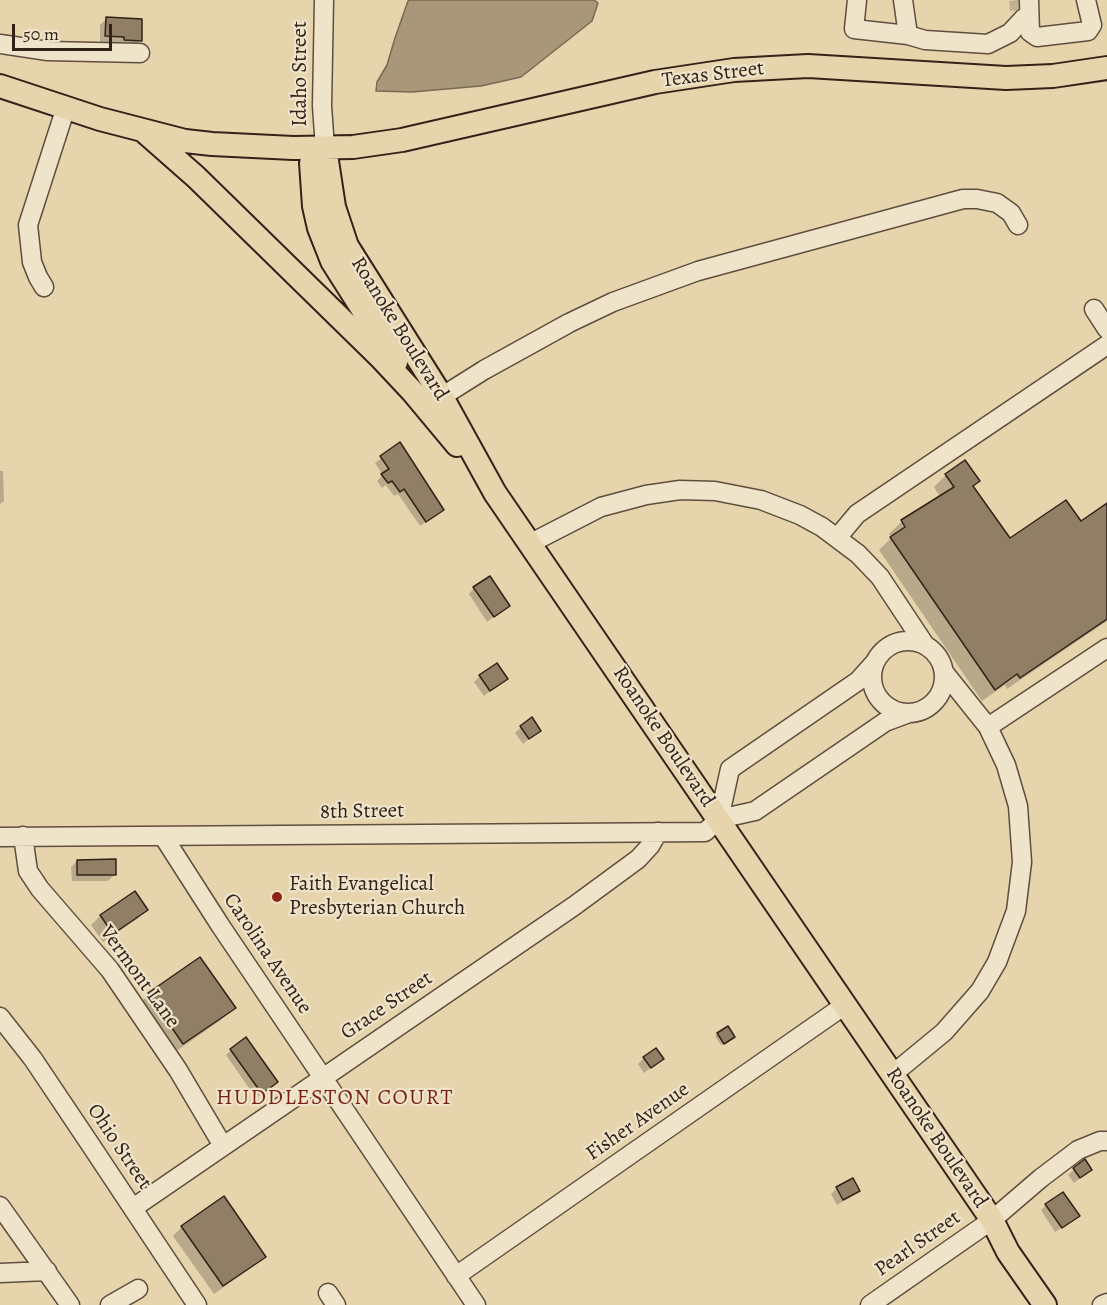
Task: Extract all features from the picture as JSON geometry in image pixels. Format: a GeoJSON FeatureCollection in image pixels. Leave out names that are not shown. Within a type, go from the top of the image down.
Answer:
{"type":"FeatureCollection","features":[{"type":"Feature","properties":{"kind":"main road","name":"Texas Street"},"geometry":{"type":"LineString","coordinates":[[325,148],[402,141],[655,82],[734,70],[808,66],[1006,78],[1053,76],[1107,68]]}},
{"type":"Feature","properties":{"kind":"main road"},"geometry":{"type":"LineString","coordinates":[[0,86],[145,132],[212,144],[325,148]]}},
{"type":"Feature","properties":{"kind":"main road"},"geometry":{"type":"LineString","coordinates":[[145,132],[196,177],[427,398]]}},
{"type":"Feature","properties":{"kind":"main road","name":"Roanoke Boulevard"},"geometry":{"type":"LineString","coordinates":[[325,148],[311,163],[314,206],[324,244],[332,261],[387,346],[495,493],[719,819],[992,1220],[1008,1252],[1045,1305]]}},
{"type":"Feature","properties":{"kind":"main road","name":"Roanoke Boulevard"},"geometry":{"type":"LineString","coordinates":[[325,148],[334,207],[347,246],[427,398]]}},
{"type":"Feature","properties":{"kind":"street","name":"Idaho Street"},"geometry":{"type":"LineString","coordinates":[[324,0],[322,106],[325,148]]}},
{"type":"Feature","properties":{"kind":"street"},"geometry":{"type":"LineString","coordinates":[[856,0],[854,29],[908,35],[925,40],[988,44],[1010,33],[1026,12]]}},
{"type":"Feature","properties":{"kind":"street"},"geometry":{"type":"LineString","coordinates":[[903,0],[908,35]]}},
{"type":"Feature","properties":{"kind":"street"},"geometry":{"type":"LineString","coordinates":[[1026,12],[1030,32],[1037,37],[1088,31],[1092,25],[1086,0]]}},
{"type":"Feature","properties":{"kind":"street"},"geometry":{"type":"LineString","coordinates":[[0,44],[48,51],[140,53]]}},
{"type":"Feature","properties":{"kind":"street"},"geometry":{"type":"LineString","coordinates":[[44,287],[32,262],[28,225],[66,107]]}},
{"type":"Feature","properties":{"kind":"street"},"geometry":{"type":"LineString","coordinates":[[427,398],[613,302],[698,271],[963,199],[976,199],[997,204],[1011,213],[1018,225]]}},
{"type":"Feature","properties":{"kind":"street"},"geometry":{"type":"LineString","coordinates":[[1094,309],[1107,329]]}},
{"type":"Feature","properties":{"kind":"street"},"geometry":{"type":"LineString","coordinates":[[837,538],[857,514],[1107,345]]}},
{"type":"Feature","properties":{"kind":"street"},"geometry":{"type":"LineString","coordinates":[[529,544],[601,507],[646,495],[680,490],[715,491],[761,500],[800,515],[858,554],[880,577],[925,645],[934,652],[944,672],[988,727],[1006,765],[1018,806],[1022,862],[1016,911],[997,962],[980,991],[962,1014],[937,1039],[893,1074]]}},
{"type":"Feature","properties":{"kind":"street"},"geometry":{"type":"LineString","coordinates":[[719,819],[730,769],[858,681],[882,652],[892,645],[903,641],[925,645]]}},
{"type":"Feature","properties":{"kind":"street"},"geometry":{"type":"LineString","coordinates":[[988,727],[1107,648]]}},
{"type":"Feature","properties":{"kind":"street"},"geometry":{"type":"LineString","coordinates":[[875,662],[872,674],[873,686],[878,697],[886,706],[910,713],[932,704],[944,684],[944,672]]}},
{"type":"Feature","properties":{"kind":"street","name":"8th Street"},"geometry":{"type":"LineString","coordinates":[[0,837],[705,832],[719,819],[755,811],[885,722],[910,713]]}},
{"type":"Feature","properties":{"kind":"street","name":"Grace Street"},"geometry":{"type":"LineString","coordinates":[[133,1208],[574,906],[638,859],[650,846],[658,832]]}},
{"type":"Feature","properties":{"kind":"street","name":"Carolina Avenue"},"geometry":{"type":"LineString","coordinates":[[163,836],[476,1305]]}},
{"type":"Feature","properties":{"kind":"street","name":"Vermont Lane"},"geometry":{"type":"LineString","coordinates":[[23,837],[28,871],[40,889],[111,970],[178,1070],[223,1146]]}},
{"type":"Feature","properties":{"kind":"street","name":"Fisher Avenue"},"geometry":{"type":"LineString","coordinates":[[456,1276],[845,1005]]}},
{"type":"Feature","properties":{"kind":"street","name":"Ohio Street"},"geometry":{"type":"LineString","coordinates":[[0,1017],[33,1059],[197,1305]]}},
{"type":"Feature","properties":{"kind":"street","name":"Pearl Street"},"geometry":{"type":"LineString","coordinates":[[870,1305],[992,1220],[1078,1150],[1100,1141],[1107,1141]]}},
{"type":"Feature","properties":{"kind":"street"},"geometry":{"type":"LineString","coordinates":[[0,1206],[70,1305]]}},
{"type":"Feature","properties":{"kind":"street"},"geometry":{"type":"LineString","coordinates":[[0,1273],[47,1271]]}},
{"type":"Feature","properties":{"kind":"street"},"geometry":{"type":"LineString","coordinates":[[110,1305],[138,1289]]}},
{"type":"Feature","properties":{"kind":"street"},"geometry":{"type":"LineString","coordinates":[[1102,1305],[1107,1302]]}},
{"type":"Feature","properties":{"kind":"shaded area"},"geometry":{"type":"Polygon","coordinates":[[[410,0],[594,0],[598,3],[592,21],[521,77],[481,86],[412,92],[376,91],[377,82],[387,65],[410,0]]]}},
{"type":"Feature","properties":{"kind":"building"},"geometry":{"type":"Polygon","coordinates":[[[106,17],[142,19],[142,41],[105,36],[106,17]]]}},
{"type":"Feature","properties":{"kind":"building"},"geometry":{"type":"Polygon","coordinates":[[[400,442],[444,510],[426,522],[404,489],[400,492],[392,481],[388,483],[381,474],[389,469],[380,456],[400,442]]]}},
{"type":"Feature","properties":{"kind":"building"},"geometry":{"type":"Polygon","coordinates":[[[965,460],[980,481],[973,486],[1010,538],[1066,500],[1081,521],[1107,503],[1107,619],[1020,678],[1017,674],[995,690],[890,537],[905,527],[901,520],[954,487],[945,474],[965,460]]]}},
{"type":"Feature","properties":{"kind":"building"},"geometry":{"type":"Polygon","coordinates":[[[490,576],[510,606],[494,617],[473,587],[490,576]]]}},
{"type":"Feature","properties":{"kind":"building"},"geometry":{"type":"Polygon","coordinates":[[[497,663],[508,679],[490,691],[479,675],[497,663]]]}},
{"type":"Feature","properties":{"kind":"building"},"geometry":{"type":"Polygon","coordinates":[[[532,717],[541,731],[529,739],[520,726],[532,717]]]}},
{"type":"Feature","properties":{"kind":"building"},"geometry":{"type":"Polygon","coordinates":[[[116,859],[116,875],[77,875],[77,860],[116,859]]]}},
{"type":"Feature","properties":{"kind":"building"},"geometry":{"type":"Polygon","coordinates":[[[135,891],[148,910],[113,934],[100,915],[135,891]]]}},
{"type":"Feature","properties":{"kind":"building"},"geometry":{"type":"Polygon","coordinates":[[[200,957],[236,1008],[183,1044],[148,993],[200,957]]]}},
{"type":"Feature","properties":{"kind":"building"},"geometry":{"type":"Polygon","coordinates":[[[728,1026],[735,1037],[724,1044],[717,1033],[728,1026]]]}},
{"type":"Feature","properties":{"kind":"building"},"geometry":{"type":"Polygon","coordinates":[[[246,1037],[278,1082],[262,1094],[230,1049],[246,1037]]]}},
{"type":"Feature","properties":{"kind":"building"},"geometry":{"type":"Polygon","coordinates":[[[656,1048],[664,1059],[651,1068],[643,1057],[656,1048]]]}},
{"type":"Feature","properties":{"kind":"building"},"geometry":{"type":"Polygon","coordinates":[[[1085,1159],[1092,1170],[1080,1178],[1073,1168],[1085,1159]]]}},
{"type":"Feature","properties":{"kind":"building"},"geometry":{"type":"Polygon","coordinates":[[[853,1178],[860,1191],[843,1200],[836,1187],[853,1178]]]}},
{"type":"Feature","properties":{"kind":"building"},"geometry":{"type":"Polygon","coordinates":[[[1063,1192],[1080,1216],[1062,1228],[1045,1204],[1063,1192]]]}},
{"type":"Feature","properties":{"kind":"building"},"geometry":{"type":"Polygon","coordinates":[[[224,1196],[266,1257],[223,1286],[181,1226],[224,1196]]]}},
{"type":"Feature","properties":{"kind":"tunnel"},"geometry":{"type":"LineString","coordinates":[[1018,0],[1019,10]]}},
{"type":"Feature","properties":{"kind":"place","name":"Faith Evangelical Presbyterian Church"},"geometry":{"type":"Point","coordinates":[277,897]}},
{"type":"Feature","properties":{"kind":"district","name":"HUDDLESTON COURT"},"geometry":{"type":"Point","coordinates":[335,1099]}}]}
